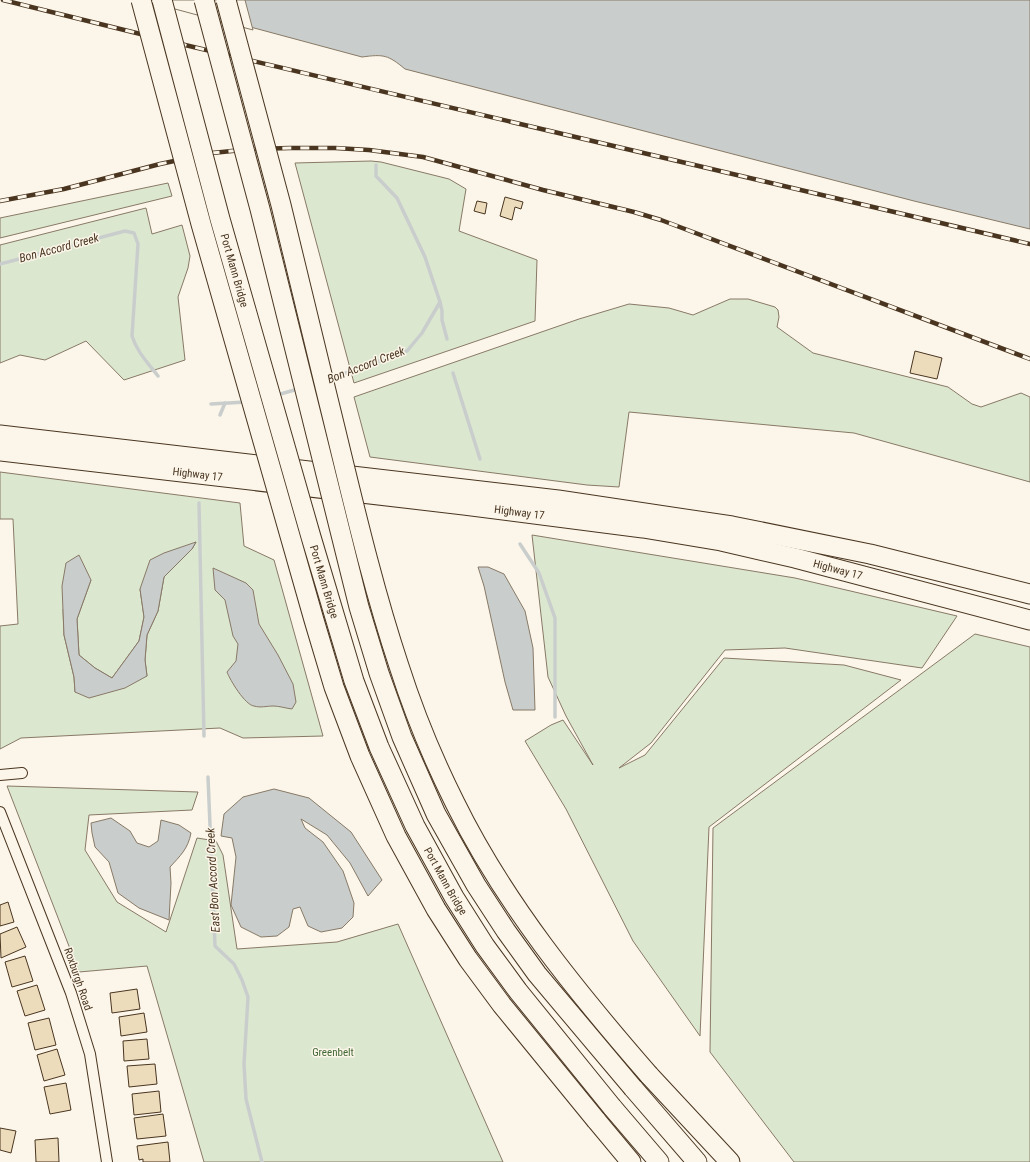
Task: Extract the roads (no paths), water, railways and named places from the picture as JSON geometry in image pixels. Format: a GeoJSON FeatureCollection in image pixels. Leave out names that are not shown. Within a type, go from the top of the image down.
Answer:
{"type":"FeatureCollection","features":[{"type":"Feature","properties":{"kind":"highway"},"geometry":{"type":"LineString","coordinates":[[141,0],[203,232],[314,620],[334,687],[360,756],[396,836],[436,909],[468,959],[502,1005],[631,1162]]}},
{"type":"Feature","properties":{"kind":"highway","name":"Port Mann Bridge"},"geometry":{"type":"LineString","coordinates":[[162,0],[220,219],[314,544],[354,681],[379,747],[415,826],[454,898],[485,946],[518,991],[659,1162]]}},
{"type":"Feature","properties":{"kind":"highway"},"geometry":{"type":"LineString","coordinates":[[204,0],[260,210],[359,607],[379,673],[402,737],[436,814],[476,885],[502,924],[537,974],[697,1162]]}},
{"type":"Feature","properties":{"kind":"highway"},"geometry":{"type":"LineString","coordinates":[[226,0],[280,204],[379,601],[399,667],[422,729],[455,804],[494,874],[553,960],[620,1042],[730,1162]]}},
{"type":"Feature","properties":{"kind":"highway","name":"Highway 17"},"geometry":{"type":"LineString","coordinates":[[0,436],[558,500],[732,526],[870,554],[1030,594]]}},
{"type":"Feature","properties":{"kind":"highway","name":"Highway 17"},"geometry":{"type":"LineString","coordinates":[[0,451],[456,504],[643,528],[721,541],[795,558],[1030,620]]}},
{"type":"Feature","properties":{"kind":"highway"},"geometry":{"type":"LineString","coordinates":[[952,599],[1030,608]]}},
{"type":"Feature","properties":{"kind":"street"},"geometry":{"type":"LineString","coordinates":[[0,775],[22,773]]}},
{"type":"Feature","properties":{"kind":"street","name":"Roxburgh Road"},"geometry":{"type":"LineString","coordinates":[[0,812],[71,993],[90,1054],[107,1162]]}},
{"type":"Feature","properties":{"kind":"waterway","name":"Bon Accord Creek"},"geometry":{"type":"LineString","coordinates":[[329,379],[407,351],[422,333],[440,302],[425,257],[397,198],[376,176],[376,165]]}},
{"type":"Feature","properties":{"kind":"waterway","name":"Bon Accord Creek"},"geometry":{"type":"LineString","coordinates":[[0,264],[125,231],[134,233],[138,244],[132,336],[140,352],[158,376]]}},
{"type":"Feature","properties":{"kind":"waterway"},"geometry":{"type":"LineString","coordinates":[[440,302],[442,320],[447,339]]}},
{"type":"Feature","properties":{"kind":"waterway"},"geometry":{"type":"LineString","coordinates":[[453,373],[480,459]]}},
{"type":"Feature","properties":{"kind":"waterway","name":"Bon Accord Creek"},"geometry":{"type":"LineString","coordinates":[[277,395],[298,389]]}},
{"type":"Feature","properties":{"kind":"waterway","name":"Bon Accord Creek"},"geometry":{"type":"LineString","coordinates":[[211,404],[246,402]]}},
{"type":"Feature","properties":{"kind":"waterway","name":"East Bon Accord Creek"},"geometry":{"type":"LineString","coordinates":[[220,415],[225,403]]}},
{"type":"Feature","properties":{"kind":"waterway","name":"East Bon Accord Creek"},"geometry":{"type":"LineString","coordinates":[[199,503],[204,736]]}},
{"type":"Feature","properties":{"kind":"waterway"},"geometry":{"type":"LineString","coordinates":[[520,544],[539,573],[555,618],[555,717]]}},
{"type":"Feature","properties":{"kind":"waterway","name":"East Bon Accord Creek"},"geometry":{"type":"LineString","coordinates":[[208,777],[215,946],[234,964],[248,997],[244,1064],[246,1099],[262,1162]]}},
{"type":"Feature","properties":{"kind":"railway"},"geometry":{"type":"LineString","coordinates":[[3,0],[185,45],[1030,244]]}},
{"type":"Feature","properties":{"kind":"railway"},"geometry":{"type":"LineString","coordinates":[[0,201],[64,189],[160,164],[212,153],[252,149],[335,148],[369,150],[423,157],[661,220],[1030,359]]}},
{"type":"Feature","properties":{"kind":"park label","name":"Greenbelt"},"geometry":{"type":"Point","coordinates":[333,1052]}}]}
